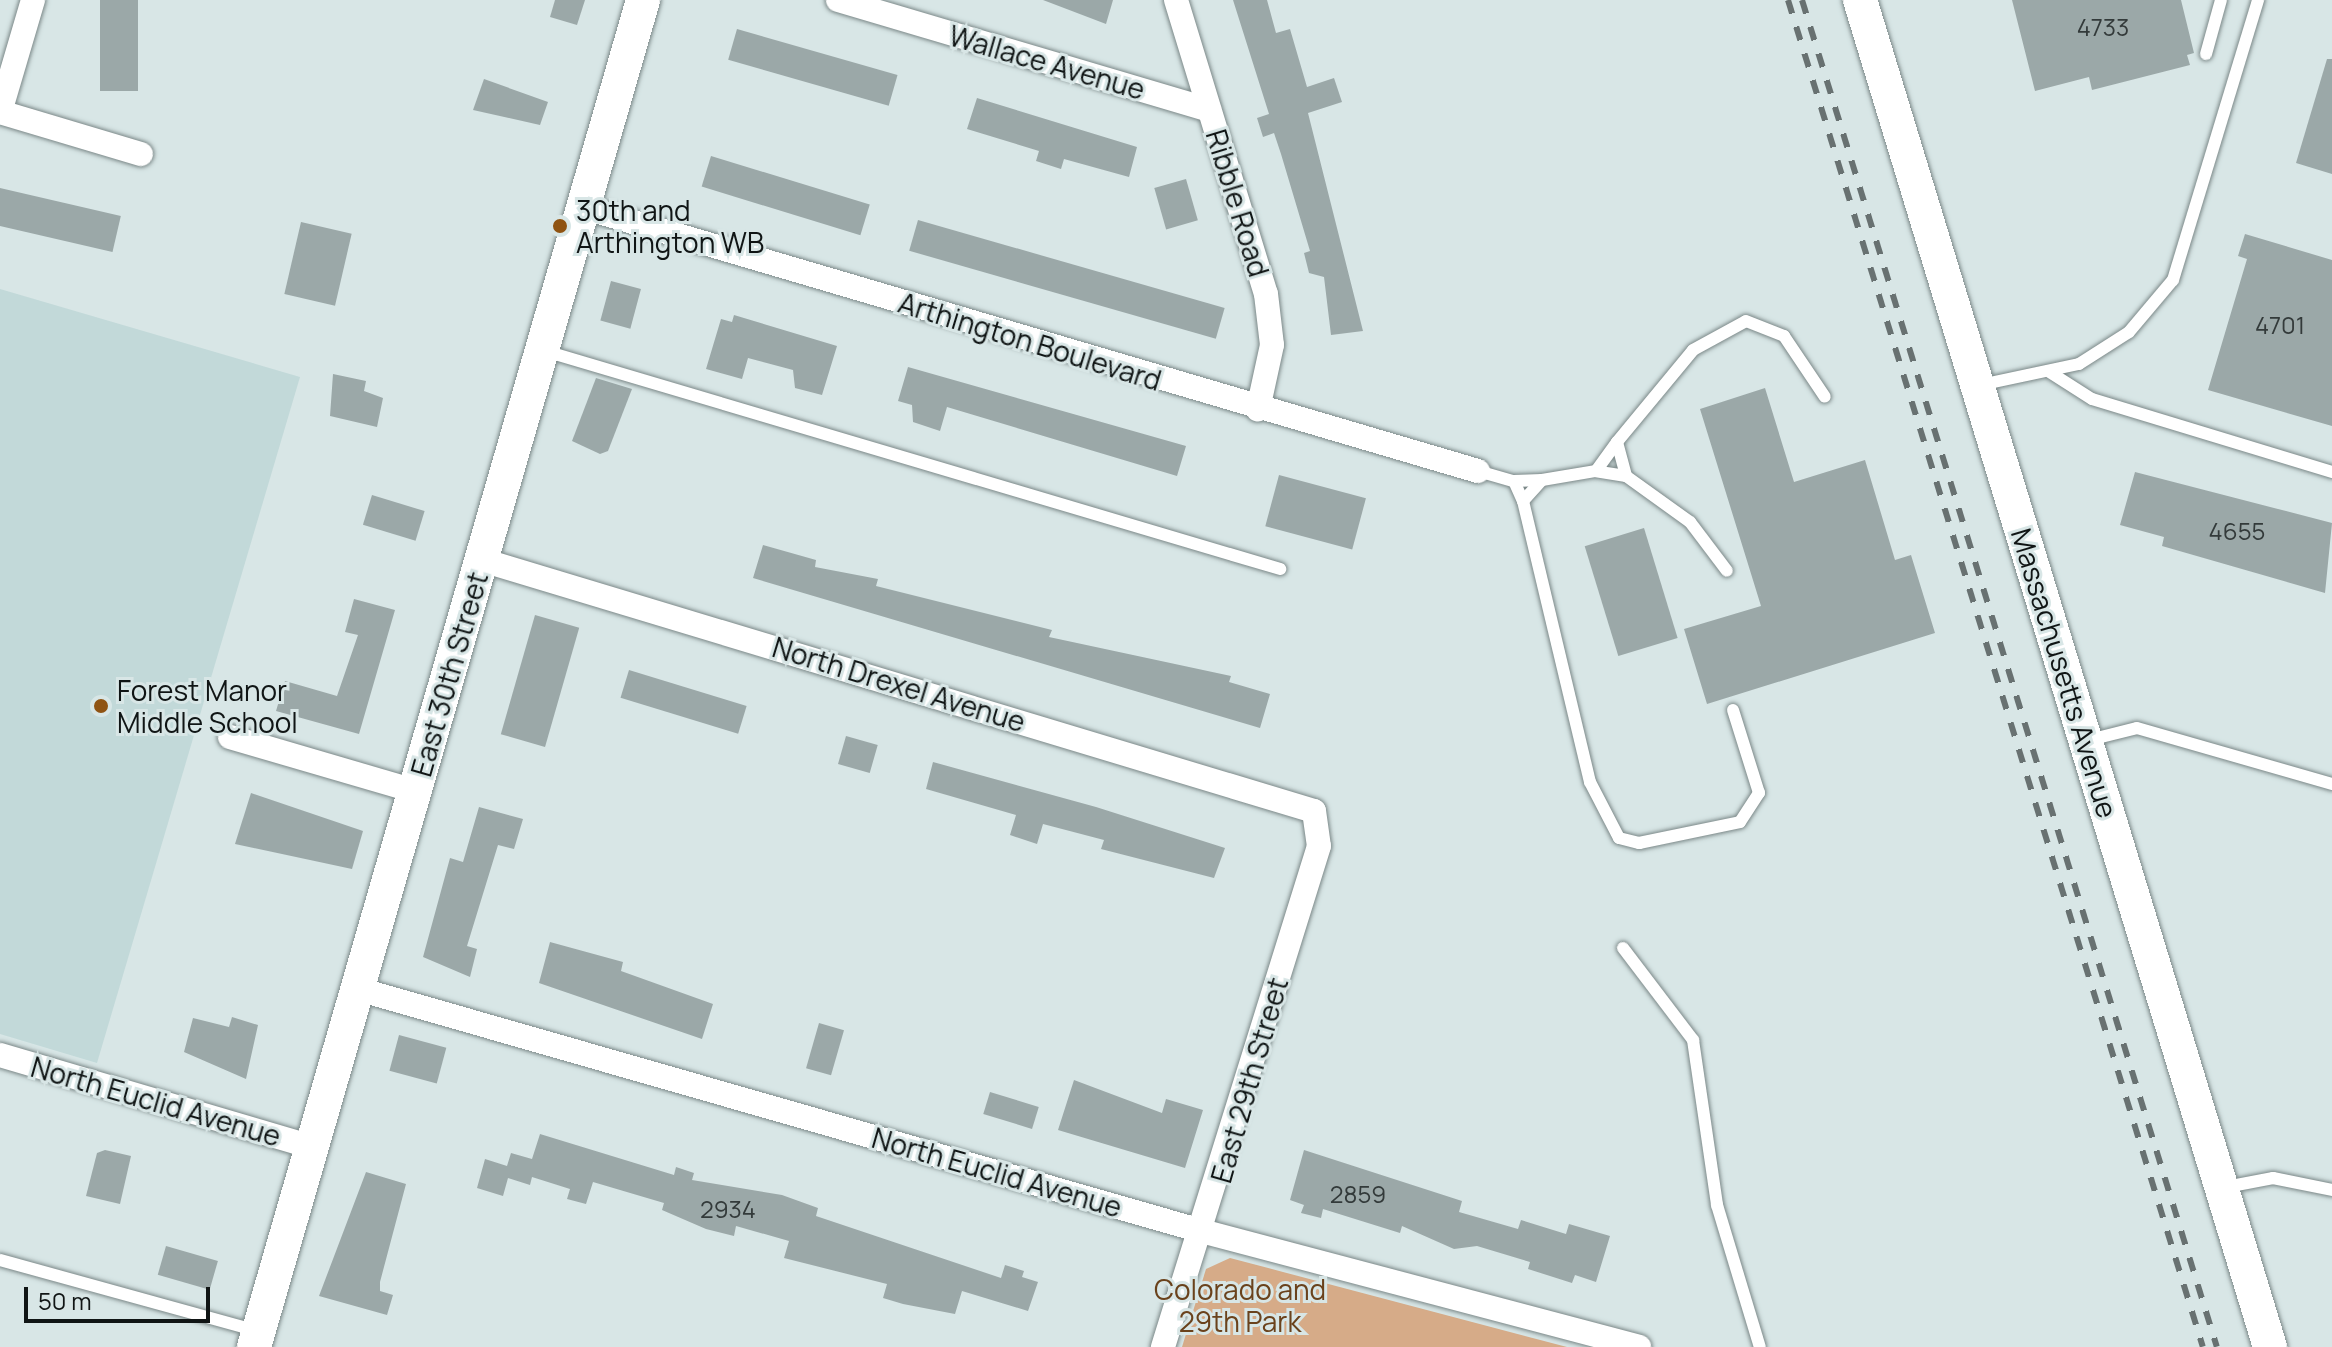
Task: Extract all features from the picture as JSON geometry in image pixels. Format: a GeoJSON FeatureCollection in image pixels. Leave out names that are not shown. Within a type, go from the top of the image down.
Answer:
{"type":"FeatureCollection","features":[{"type":"Feature","properties":{"kind":"main road","name":"East 30th Street"},"geometry":{"type":"LineString","coordinates":[[257,1339],[643,0]]}},
{"type":"Feature","properties":{"kind":"main road","name":"Massachusetts Avenue"},"geometry":{"type":"LineString","coordinates":[[1860,0],[2086,741],[2218,1188],[2270,1347]]}},
{"type":"Feature","properties":{"kind":"street"},"geometry":{"type":"LineString","coordinates":[[33,0],[0,112],[141,154]]}},
{"type":"Feature","properties":{"kind":"street","name":"Wallace Avenue"},"geometry":{"type":"LineString","coordinates":[[838,0],[1209,110]]}},
{"type":"Feature","properties":{"kind":"street","name":"Ribble Road"},"geometry":{"type":"LineString","coordinates":[[1176,0],[1270,319],[1270,362],[1258,409]]}},
{"type":"Feature","properties":{"kind":"street","name":"Arthington Boulevard"},"geometry":{"type":"LineString","coordinates":[[582,207],[1258,409],[1478,471]]}},
{"type":"Feature","properties":{"kind":"street","name":"North Drexel Avenue"},"geometry":{"type":"LineString","coordinates":[[482,560],[1314,811]]}},
{"type":"Feature","properties":{"kind":"street"},"geometry":{"type":"LineString","coordinates":[[230,737],[415,791]]}},
{"type":"Feature","properties":{"kind":"street","name":"East 29th Street"},"geometry":{"type":"LineString","coordinates":[[1163,1347],[1205,1232],[1319,846],[1314,811]]}},
{"type":"Feature","properties":{"kind":"street","name":"North Euclid Avenue"},"geometry":{"type":"LineString","coordinates":[[358,989],[1205,1232],[1639,1347]]}},
{"type":"Feature","properties":{"kind":"street","name":"North Euclid Avenue"},"geometry":{"type":"LineString","coordinates":[[0,1055],[312,1147]]}},
{"type":"Feature","properties":{"kind":"lane"},"geometry":{"type":"LineString","coordinates":[[2206,54],[2221,0]]}},
{"type":"Feature","properties":{"kind":"lane"},"geometry":{"type":"LineString","coordinates":[[1977,385],[2079,364],[2129,332],[2173,280],[2258,0]]}},
{"type":"Feature","properties":{"kind":"lane"},"geometry":{"type":"LineString","coordinates":[[1596,471],[1693,350],[1746,321],[1784,336],[1825,397]]}},
{"type":"Feature","properties":{"kind":"lane"},"geometry":{"type":"LineString","coordinates":[[541,351],[1280,569]]}},
{"type":"Feature","properties":{"kind":"lane"},"geometry":{"type":"LineString","coordinates":[[2048,371],[2092,399],[2332,472]]}},
{"type":"Feature","properties":{"kind":"lane"},"geometry":{"type":"LineString","coordinates":[[1617,442],[1626,476]]}},
{"type":"Feature","properties":{"kind":"lane"},"geometry":{"type":"LineString","coordinates":[[1478,471],[1514,481],[1596,471],[1626,476],[1690,522],[1727,571]]}},
{"type":"Feature","properties":{"kind":"lane"},"geometry":{"type":"LineString","coordinates":[[1523,501],[1542,480]]}},
{"type":"Feature","properties":{"kind":"lane"},"geometry":{"type":"LineString","coordinates":[[1514,481],[1523,501],[1590,782],[1619,838],[1639,843],[1740,822],[1759,793],[1733,710]]}},
{"type":"Feature","properties":{"kind":"lane"},"geometry":{"type":"LineString","coordinates":[[2086,741],[2137,728],[2332,784]]}},
{"type":"Feature","properties":{"kind":"lane"},"geometry":{"type":"LineString","coordinates":[[1623,948],[1693,1040],[1717,1205],[1760,1347]]}},
{"type":"Feature","properties":{"kind":"lane"},"geometry":{"type":"LineString","coordinates":[[2218,1188],[2273,1178],[2332,1190]]}},
{"type":"Feature","properties":{"kind":"lane"},"geometry":{"type":"LineString","coordinates":[[0,1260],[257,1339]]}},
{"type":"Feature","properties":{"kind":"shaded area","name":"Forest Manor Middle School"},"geometry":{"type":"Polygon","coordinates":[[[0,289],[300,377],[97,1063],[0,1034],[0,289]]]}},
{"type":"Feature","properties":{"kind":"green space","name":"Colorado and 29th Park"},"geometry":{"type":"Polygon","coordinates":[[[1230,1258],[1567,1347],[1182,1347],[1206,1269],[1230,1258]]]}},
{"type":"Feature","properties":{"kind":"building"},"geometry":{"type":"Polygon","coordinates":[[[100,0],[138,0],[138,91],[100,91],[100,0]]]}},
{"type":"Feature","properties":{"kind":"building"},"geometry":{"type":"Polygon","coordinates":[[[555,0],[585,0],[577,25],[550,17],[555,0]]]}},
{"type":"Feature","properties":{"kind":"building"},"geometry":{"type":"Polygon","coordinates":[[[1043,0],[1113,0],[1106,24],[1043,0]]]}},
{"type":"Feature","properties":{"kind":"building"},"geometry":{"type":"Polygon","coordinates":[[[1233,0],[1267,0],[1276,33],[1290,29],[1307,87],[1334,78],[1342,102],[1308,113],[1363,331],[1331,335],[1324,277],[1309,273],[1304,253],[1310,251],[1274,133],[1263,137],[1257,118],[1269,114],[1233,0]]]}},
{"type":"Feature","properties":{"kind":"building"},"geometry":{"type":"Polygon","coordinates":[[[2012,0],[2181,0],[2194,53],[2187,55],[2190,65],[2092,90],[2089,77],[2035,91],[2012,0]]]}},
{"type":"Feature","properties":{"kind":"building"},"geometry":{"type":"Polygon","coordinates":[[[737,29],[898,75],[889,106],[728,60],[737,29]]]}},
{"type":"Feature","properties":{"kind":"building"},"geometry":{"type":"Polygon","coordinates":[[[2327,59],[2332,59],[2332,174],[2296,163],[2327,59]]]}},
{"type":"Feature","properties":{"kind":"building"},"geometry":{"type":"Polygon","coordinates":[[[484,79],[548,102],[540,125],[473,110],[484,79]]]}},
{"type":"Feature","properties":{"kind":"building"},"geometry":{"type":"Polygon","coordinates":[[[977,98],[1137,147],[1129,177],[1064,159],[1061,169],[1036,161],[1039,151],[967,129],[977,98]]]}},
{"type":"Feature","properties":{"kind":"building"},"geometry":{"type":"Polygon","coordinates":[[[711,156],[870,205],[860,235],[702,187],[711,156]]]}},
{"type":"Feature","properties":{"kind":"building"},"geometry":{"type":"Polygon","coordinates":[[[1186,179],[1198,220],[1166,229],[1154,188],[1186,179]]]}},
{"type":"Feature","properties":{"kind":"building"},"geometry":{"type":"Polygon","coordinates":[[[0,188],[121,216],[112,252],[0,226],[0,188]]]}},
{"type":"Feature","properties":{"kind":"building"},"geometry":{"type":"Polygon","coordinates":[[[918,220],[1225,308],[1216,339],[909,251],[918,220]]]}},
{"type":"Feature","properties":{"kind":"building"},"geometry":{"type":"Polygon","coordinates":[[[301,222],[352,234],[335,306],[284,294],[301,222]]]}},
{"type":"Feature","properties":{"kind":"building"},"geometry":{"type":"Polygon","coordinates":[[[2245,234],[2332,260],[2332,426],[2208,390],[2247,259],[2238,256],[2245,234]]]}},
{"type":"Feature","properties":{"kind":"building"},"geometry":{"type":"Polygon","coordinates":[[[611,281],[641,289],[630,329],[600,321],[611,281]]]}},
{"type":"Feature","properties":{"kind":"building"},"geometry":{"type":"Polygon","coordinates":[[[734,315],[837,346],[822,395],[795,388],[793,370],[748,358],[742,379],[706,369],[721,319],[732,322],[734,315]]]}},
{"type":"Feature","properties":{"kind":"building"},"geometry":{"type":"Polygon","coordinates":[[[908,367],[1186,446],[1177,476],[947,407],[940,431],[913,422],[912,405],[898,401],[908,367]]]}},
{"type":"Feature","properties":{"kind":"building"},"geometry":{"type":"Polygon","coordinates":[[[333,374],[366,381],[364,391],[383,398],[377,427],[330,416],[333,374]]]}},
{"type":"Feature","properties":{"kind":"building"},"geometry":{"type":"Polygon","coordinates":[[[596,378],[632,389],[608,451],[600,454],[572,441],[596,378]]]}},
{"type":"Feature","properties":{"kind":"building"},"geometry":{"type":"Polygon","coordinates":[[[1765,388],[1794,482],[1865,460],[1895,560],[1911,555],[1935,633],[1707,704],[1684,629],[1761,606],[1700,409],[1765,388]]]}},
{"type":"Feature","properties":{"kind":"building"},"geometry":{"type":"Polygon","coordinates":[[[2135,472],[2332,523],[2325,593],[2162,546],[2164,537],[2120,525],[2135,472]]]}},
{"type":"Feature","properties":{"kind":"building"},"geometry":{"type":"Polygon","coordinates":[[[1279,475],[1366,498],[1352,549],[1265,526],[1279,475]]]}},
{"type":"Feature","properties":{"kind":"building"},"geometry":{"type":"Polygon","coordinates":[[[372,495],[425,511],[416,541],[363,525],[372,495]]]}},
{"type":"Feature","properties":{"kind":"building"},"geometry":{"type":"Polygon","coordinates":[[[1644,528],[1678,638],[1618,656],[1585,546],[1644,528]]]}},
{"type":"Feature","properties":{"kind":"building"},"geometry":{"type":"Polygon","coordinates":[[[763,545],[816,560],[815,567],[878,579],[876,586],[1052,630],[1049,637],[1231,676],[1229,682],[1270,694],[1260,728],[753,578],[763,545]]]}},
{"type":"Feature","properties":{"kind":"building"},"geometry":{"type":"Polygon","coordinates":[[[354,599],[395,610],[359,734],[276,711],[285,681],[337,696],[358,635],[345,632],[354,599]]]}},
{"type":"Feature","properties":{"kind":"building"},"geometry":{"type":"Polygon","coordinates":[[[535,615],[579,628],[545,747],[501,734],[535,615]]]}},
{"type":"Feature","properties":{"kind":"building"},"geometry":{"type":"Polygon","coordinates":[[[629,670],[747,706],[738,734],[621,698],[629,670]]]}},
{"type":"Feature","properties":{"kind":"building"},"geometry":{"type":"Polygon","coordinates":[[[846,736],[878,745],[870,773],[838,764],[846,736]]]}},
{"type":"Feature","properties":{"kind":"building"},"geometry":{"type":"Polygon","coordinates":[[[933,762],[1096,807],[1225,848],[1214,878],[1101,849],[1104,840],[1043,824],[1037,844],[1010,835],[1016,815],[926,789],[933,762]]]}},
{"type":"Feature","properties":{"kind":"building"},"geometry":{"type":"Polygon","coordinates":[[[251,793],[363,831],[352,869],[235,844],[251,793]]]}},
{"type":"Feature","properties":{"kind":"building"},"geometry":{"type":"Polygon","coordinates":[[[479,807],[523,819],[514,849],[498,845],[467,946],[477,949],[470,977],[423,957],[450,858],[463,862],[479,807]]]}},
{"type":"Feature","properties":{"kind":"building"},"geometry":{"type":"Polygon","coordinates":[[[550,942],[623,962],[621,971],[713,1004],[702,1039],[539,983],[550,942]]]}},
{"type":"Feature","properties":{"kind":"building"},"geometry":{"type":"Polygon","coordinates":[[[232,1017],[258,1025],[246,1079],[184,1052],[193,1018],[229,1027],[232,1017]]]}},
{"type":"Feature","properties":{"kind":"building"},"geometry":{"type":"Polygon","coordinates":[[[819,1023],[844,1030],[831,1075],[806,1068],[819,1023]]]}},
{"type":"Feature","properties":{"kind":"building"},"geometry":{"type":"Polygon","coordinates":[[[399,1035],[446,1048],[437,1083],[389,1071],[399,1035]]]}},
{"type":"Feature","properties":{"kind":"building"},"geometry":{"type":"Polygon","coordinates":[[[1074,1080],[1162,1113],[1166,1099],[1203,1110],[1185,1168],[1058,1130],[1074,1080]]]}},
{"type":"Feature","properties":{"kind":"building"},"geometry":{"type":"Polygon","coordinates":[[[990,1092],[1039,1107],[1032,1129],[983,1114],[990,1092]]]}},
{"type":"Feature","properties":{"kind":"building"},"geometry":{"type":"Polygon","coordinates":[[[540,1134],[674,1175],[676,1167],[694,1173],[692,1180],[782,1195],[818,1208],[816,1216],[1001,1278],[1005,1265],[1024,1271],[1022,1277],[1038,1282],[1028,1311],[962,1291],[955,1314],[883,1298],[887,1284],[784,1258],[789,1241],[736,1226],[734,1236],[706,1229],[662,1210],[664,1203],[593,1182],[586,1204],[567,1199],[570,1189],[532,1177],[530,1185],[508,1178],[503,1196],[477,1188],[485,1159],[507,1166],[511,1153],[532,1159],[540,1134]]]}},
{"type":"Feature","properties":{"kind":"building"},"geometry":{"type":"Polygon","coordinates":[[[105,1150],[131,1156],[120,1204],[86,1196],[97,1153],[105,1150]]]}},
{"type":"Feature","properties":{"kind":"building"},"geometry":{"type":"Polygon","coordinates":[[[1304,1150],[1462,1201],[1459,1212],[1518,1229],[1521,1220],[1566,1234],[1569,1224],[1610,1236],[1596,1282],[1575,1275],[1572,1283],[1528,1269],[1530,1262],[1477,1246],[1454,1249],[1402,1226],[1400,1233],[1323,1209],[1321,1218],[1301,1213],[1304,1205],[1290,1200],[1304,1150]]]}},
{"type":"Feature","properties":{"kind":"building"},"geometry":{"type":"Polygon","coordinates":[[[366,1172],[406,1184],[380,1282],[380,1291],[393,1295],[387,1315],[319,1296],[366,1172]]]}},
{"type":"Feature","properties":{"kind":"building"},"geometry":{"type":"Polygon","coordinates":[[[166,1246],[218,1261],[210,1290],[158,1275],[166,1246]]]}},
{"type":"Feature","properties":{"kind":"railway"},"geometry":{"type":"LineString","coordinates":[[1788,0],[2203,1347]]}},
{"type":"Feature","properties":{"kind":"railway"},"geometry":{"type":"LineString","coordinates":[[1802,0],[2217,1347]]}},
{"type":"Feature","properties":{"kind":"place","name":"30th and Arthington WB"},"geometry":{"type":"Point","coordinates":[560,226]}},
{"type":"Feature","properties":{"kind":"place","name":"Forest Manor Middle School"},"geometry":{"type":"Point","coordinates":[101,706]}}]}
